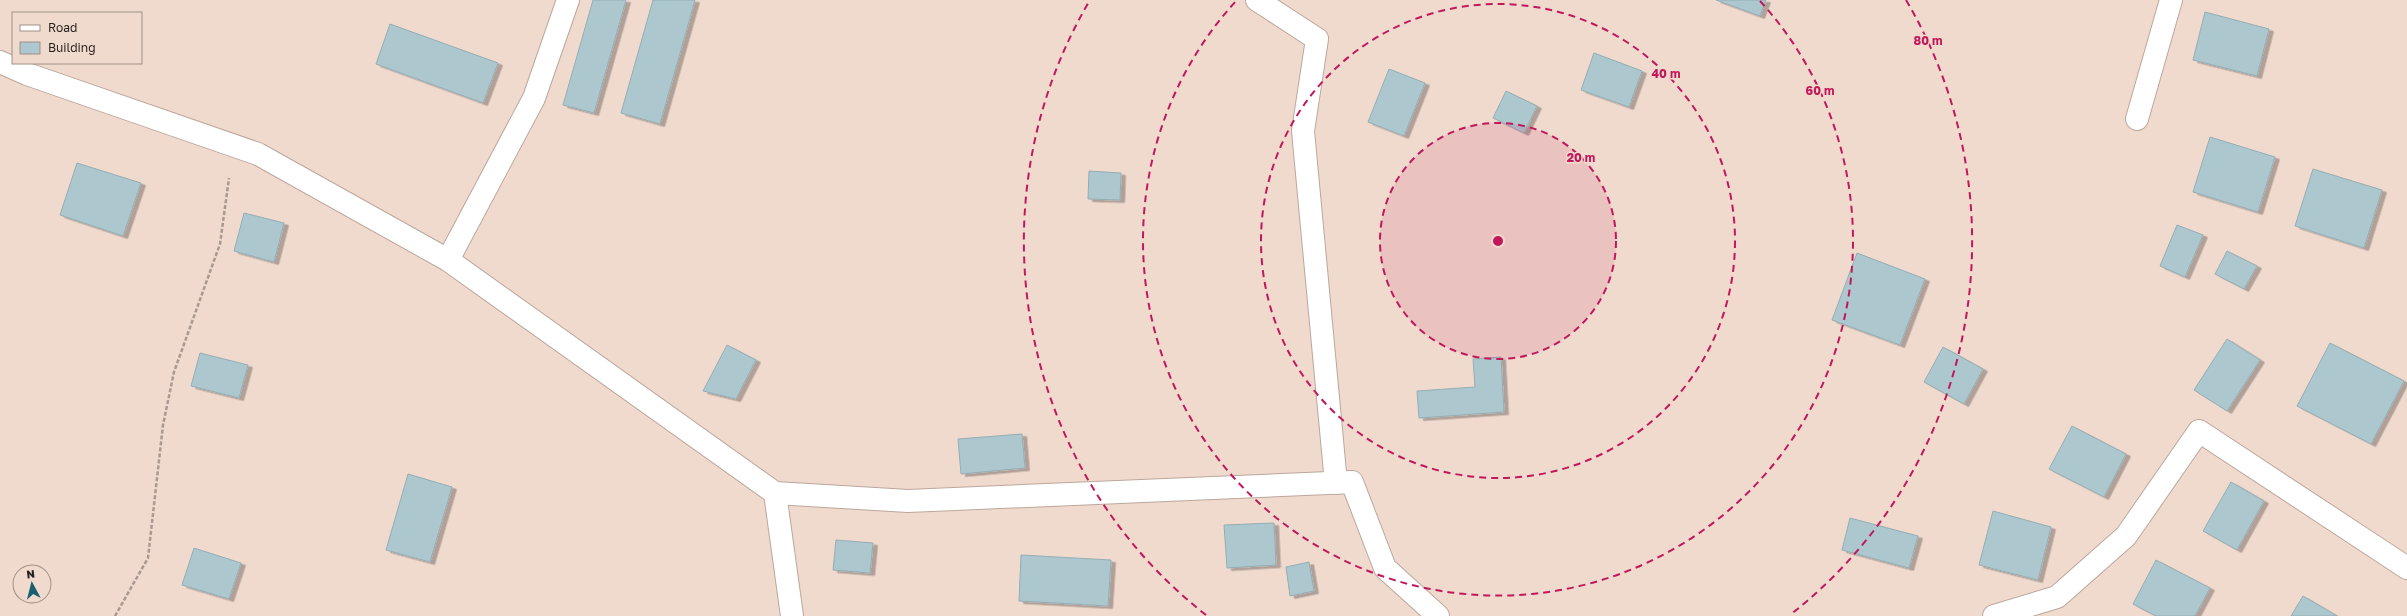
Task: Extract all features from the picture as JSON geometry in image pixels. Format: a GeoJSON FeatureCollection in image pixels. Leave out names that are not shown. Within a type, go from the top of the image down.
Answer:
{"type":"FeatureCollection","features":[{"type":"Feature","properties":{"kind":"street"},"geometry":{"type":"LineString","coordinates":[[448,260],[534,98],[568,0]]}},
{"type":"Feature","properties":{"kind":"street"},"geometry":{"type":"LineString","coordinates":[[1257,0],[1317,38],[1304,131],[1336,483]]}},
{"type":"Feature","properties":{"kind":"street"},"geometry":{"type":"LineString","coordinates":[[2137,119],[2171,0]]}},
{"type":"Feature","properties":{"kind":"street"},"geometry":{"type":"LineString","coordinates":[[0,62],[27,74],[258,154],[448,260],[775,493],[908,501],[1352,482],[1385,568],[1438,616]]}},
{"type":"Feature","properties":{"kind":"street"},"geometry":{"type":"LineString","coordinates":[[1994,616],[2057,596],[2126,536],[2199,431],[2407,568]]}},
{"type":"Feature","properties":{"kind":"street"},"geometry":{"type":"LineString","coordinates":[[775,493],[792,616]]}},
{"type":"Feature","properties":{"kind":"path"},"geometry":{"type":"LineString","coordinates":[[115,616],[148,558],[163,425],[174,372],[220,244],[232,145]]}},
{"type":"Feature","properties":{"kind":"building"},"geometry":{"type":"Polygon","coordinates":[[[593,0],[626,0],[594,113],[563,105],[593,0]]]}},
{"type":"Feature","properties":{"kind":"building"},"geometry":{"type":"Polygon","coordinates":[[[653,0],[695,0],[660,124],[621,113],[653,0]]]}},
{"type":"Feature","properties":{"kind":"building"},"geometry":{"type":"Polygon","coordinates":[[[1716,0],[1766,0],[1760,16],[1716,0]]]}},
{"type":"Feature","properties":{"kind":"building"},"geometry":{"type":"Polygon","coordinates":[[[2205,12],[2269,29],[2257,76],[2193,60],[2205,12]]]}},
{"type":"Feature","properties":{"kind":"building"},"geometry":{"type":"Polygon","coordinates":[[[390,24],[498,63],[483,103],[376,64],[390,24]]]}},
{"type":"Feature","properties":{"kind":"building"},"geometry":{"type":"Polygon","coordinates":[[[1594,53],[1642,71],[1629,107],[1581,90],[1594,53]]]}},
{"type":"Feature","properties":{"kind":"building"},"geometry":{"type":"Polygon","coordinates":[[[1389,69],[1425,83],[1404,136],[1368,122],[1389,69]]]}},
{"type":"Feature","properties":{"kind":"building"},"geometry":{"type":"Polygon","coordinates":[[[1506,91],[1537,106],[1524,133],[1493,118],[1506,91]]]}},
{"type":"Feature","properties":{"kind":"building"},"geometry":{"type":"Polygon","coordinates":[[[2210,137],[2275,157],[2258,212],[2193,192],[2210,137]]]}},
{"type":"Feature","properties":{"kind":"building"},"geometry":{"type":"Polygon","coordinates":[[[77,163],[141,183],[123,236],[60,215],[77,163]]]}},
{"type":"Feature","properties":{"kind":"building"},"geometry":{"type":"Polygon","coordinates":[[[2313,169],[2382,190],[2364,248],[2295,226],[2313,169]]]}},
{"type":"Feature","properties":{"kind":"building"},"geometry":{"type":"Polygon","coordinates":[[[1089,171],[1121,173],[1120,200],[1088,199],[1089,171]]]}},
{"type":"Feature","properties":{"kind":"building"},"geometry":{"type":"Polygon","coordinates":[[[244,213],[284,223],[274,262],[234,251],[244,213]]]}},
{"type":"Feature","properties":{"kind":"building"},"geometry":{"type":"Polygon","coordinates":[[[2177,225],[2203,235],[2185,277],[2160,266],[2177,225]]]}},
{"type":"Feature","properties":{"kind":"building"},"geometry":{"type":"Polygon","coordinates":[[[2227,251],[2257,266],[2244,289],[2215,274],[2227,251]]]}},
{"type":"Feature","properties":{"kind":"building"},"geometry":{"type":"Polygon","coordinates":[[[1857,253],[1925,279],[1900,345],[1832,320],[1857,253]]]}},
{"type":"Feature","properties":{"kind":"building"},"geometry":{"type":"Polygon","coordinates":[[[2227,339],[2260,360],[2227,411],[2194,390],[2227,339]]]}},
{"type":"Feature","properties":{"kind":"building"},"geometry":{"type":"Polygon","coordinates":[[[2330,343],[2404,381],[2371,444],[2297,406],[2330,343]]]}},
{"type":"Feature","properties":{"kind":"building"},"geometry":{"type":"Polygon","coordinates":[[[727,345],[756,360],[736,399],[703,391],[727,345]]]}},
{"type":"Feature","properties":{"kind":"building"},"geometry":{"type":"Polygon","coordinates":[[[1943,347],[1983,369],[1964,404],[1924,382],[1943,347]]]}},
{"type":"Feature","properties":{"kind":"building"},"geometry":{"type":"Polygon","coordinates":[[[200,353],[248,365],[239,398],[191,386],[200,353]]]}},
{"type":"Feature","properties":{"kind":"building"},"geometry":{"type":"Polygon","coordinates":[[[1501,357],[1504,412],[1419,418],[1417,391],[1475,387],[1473,359],[1501,357]]]}},
{"type":"Feature","properties":{"kind":"building"},"geometry":{"type":"Polygon","coordinates":[[[2072,426],[2126,454],[2104,497],[2049,469],[2072,426]]]}},
{"type":"Feature","properties":{"kind":"building"},"geometry":{"type":"Polygon","coordinates":[[[1022,434],[1025,468],[961,474],[958,439],[1022,434]]]}},
{"type":"Feature","properties":{"kind":"building"},"geometry":{"type":"Polygon","coordinates":[[[408,474],[452,487],[430,562],[386,550],[408,474]]]}},
{"type":"Feature","properties":{"kind":"building"},"geometry":{"type":"Polygon","coordinates":[[[2231,482],[2264,501],[2237,550],[2203,531],[2231,482]]]}},
{"type":"Feature","properties":{"kind":"building"},"geometry":{"type":"Polygon","coordinates":[[[1993,511],[2051,527],[2038,580],[1979,565],[1993,511]]]}},
{"type":"Feature","properties":{"kind":"building"},"geometry":{"type":"Polygon","coordinates":[[[1850,518],[1918,536],[1909,568],[1842,550],[1850,518]]]}},
{"type":"Feature","properties":{"kind":"building"},"geometry":{"type":"Polygon","coordinates":[[[1274,523],[1276,565],[1227,568],[1224,525],[1274,523]]]}},
{"type":"Feature","properties":{"kind":"building"},"geometry":{"type":"Polygon","coordinates":[[[836,540],[873,543],[870,573],[833,570],[836,540]]]}},
{"type":"Feature","properties":{"kind":"building"},"geometry":{"type":"Polygon","coordinates":[[[194,548],[241,563],[229,599],[182,585],[194,548]]]}},
{"type":"Feature","properties":{"kind":"building"},"geometry":{"type":"Polygon","coordinates":[[[1021,555],[1111,560],[1108,606],[1019,601],[1021,555]]]}},
{"type":"Feature","properties":{"kind":"building"},"geometry":{"type":"Polygon","coordinates":[[[2156,560],[2210,588],[2195,616],[2156,616],[2133,604],[2156,560]]]}},
{"type":"Feature","properties":{"kind":"building"},"geometry":{"type":"Polygon","coordinates":[[[1309,562],[1314,591],[1290,596],[1286,567],[1309,562]]]}},
{"type":"Feature","properties":{"kind":"building"},"geometry":{"type":"Polygon","coordinates":[[[2303,596],[2337,616],[2291,616],[2303,596]]]}}]}
